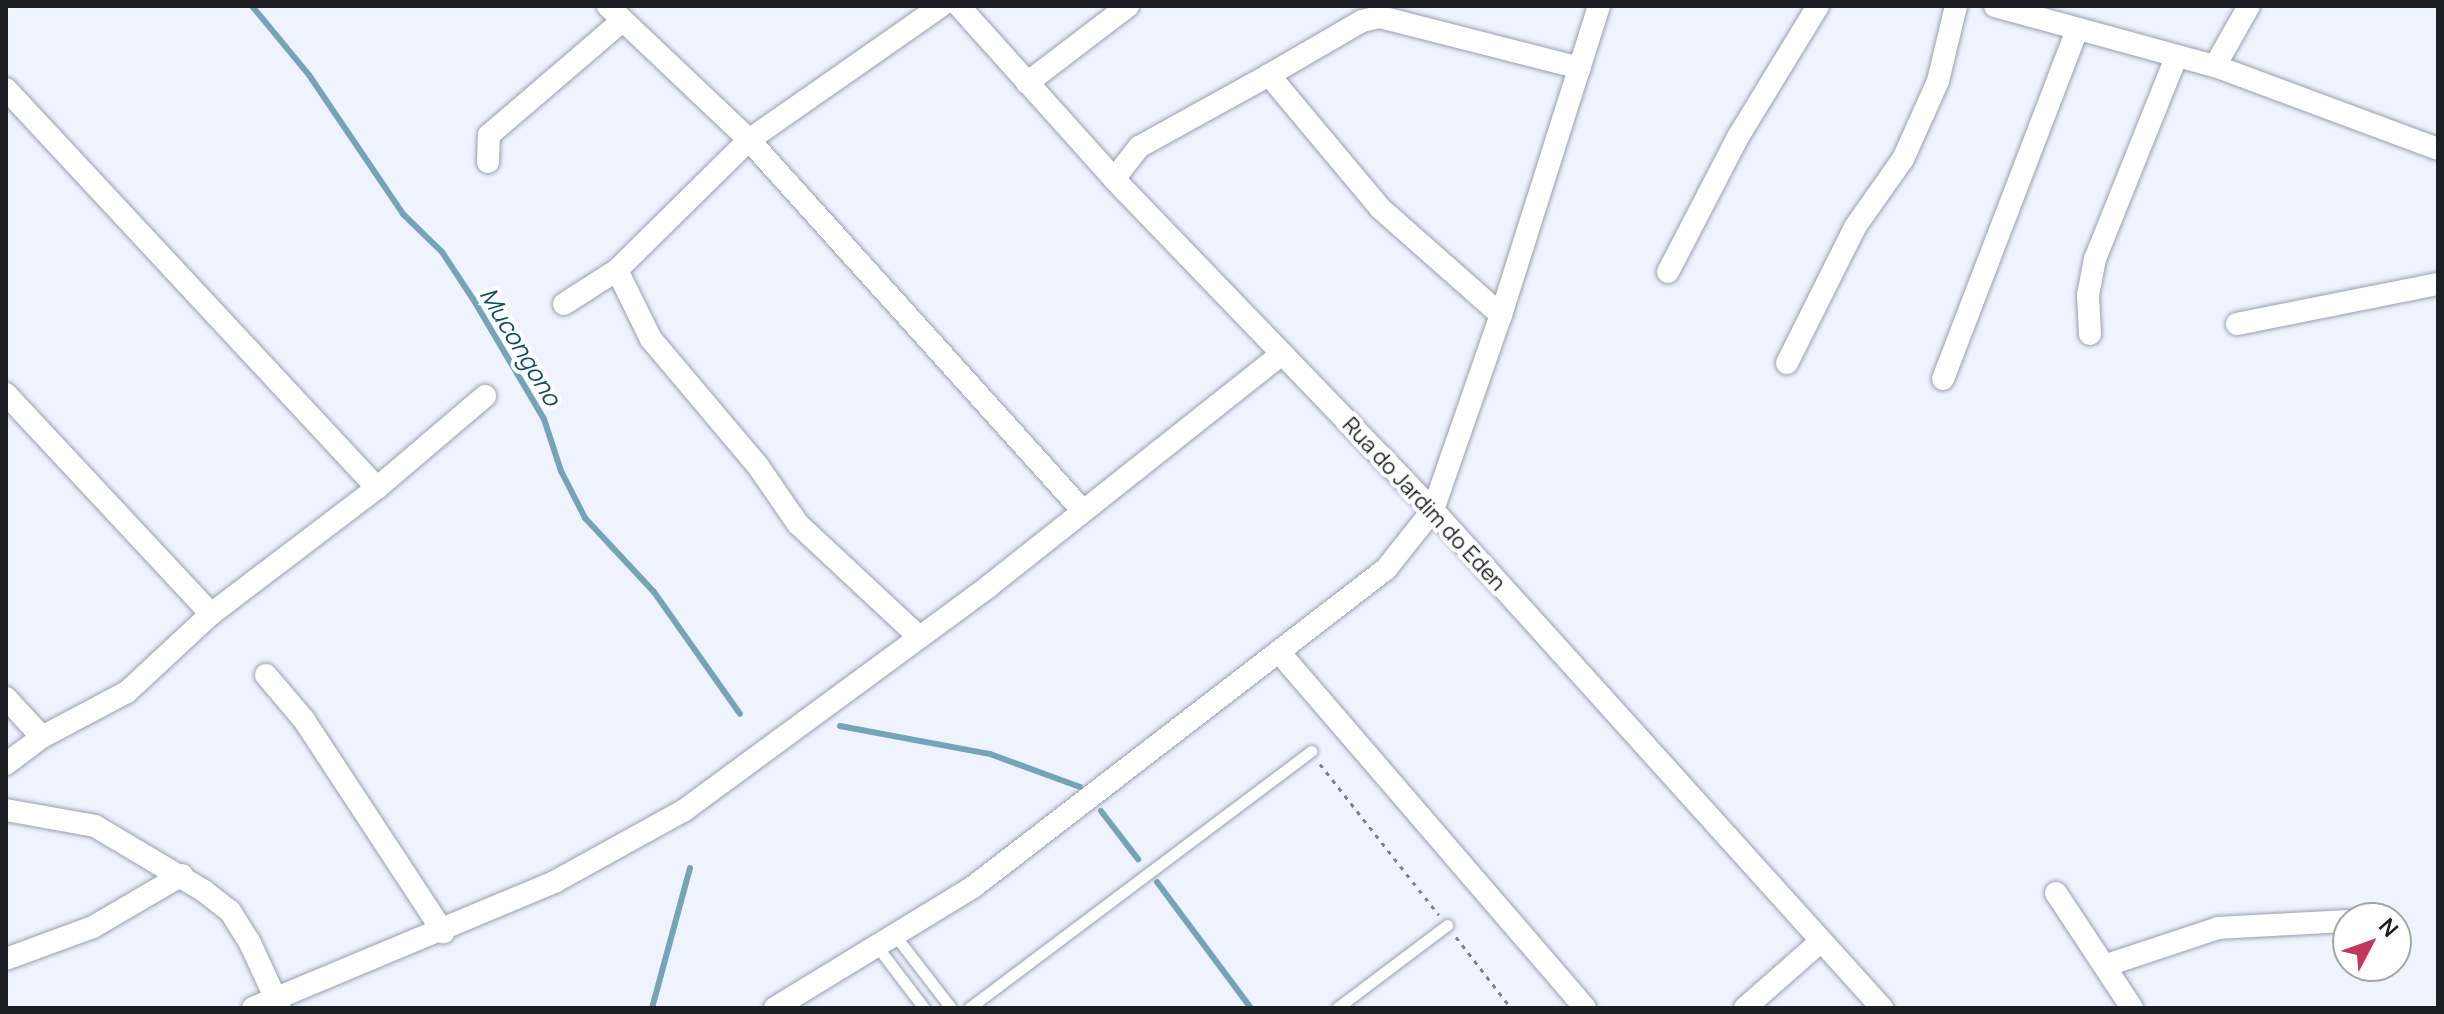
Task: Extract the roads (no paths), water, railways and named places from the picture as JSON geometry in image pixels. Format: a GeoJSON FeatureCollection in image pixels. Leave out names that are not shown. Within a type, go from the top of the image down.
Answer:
{"type":"FeatureCollection","features":[{"type":"Feature","properties":{"kind":"street"},"geometry":{"type":"LineString","coordinates":[[564,304],[617,270],[749,140],[941,6]]}},
{"type":"Feature","properties":{"kind":"street","name":"Rua do Jardim do Eden"},"geometry":{"type":"LineString","coordinates":[[959,6],[1114,179],[1433,510],[1882,1008]]}},
{"type":"Feature","properties":{"kind":"street"},"geometry":{"type":"LineString","coordinates":[[1027,83],[1128,6]]}},
{"type":"Feature","properties":{"kind":"street"},"geometry":{"type":"LineString","coordinates":[[775,1008],[973,887],[1386,569],[1433,510],[1501,315],[1599,6]]}},
{"type":"Feature","properties":{"kind":"street"},"geometry":{"type":"LineString","coordinates":[[1668,272],[1738,137],[1818,6]]}},
{"type":"Feature","properties":{"kind":"street"},"geometry":{"type":"LineString","coordinates":[[1787,363],[1855,227],[1903,159],[1938,81],[1956,6]]}},
{"type":"Feature","properties":{"kind":"street"},"geometry":{"type":"LineString","coordinates":[[1995,6],[2076,32],[2215,66],[2438,149]]}},
{"type":"Feature","properties":{"kind":"street"},"geometry":{"type":"LineString","coordinates":[[2215,66],[2249,6]]}},
{"type":"Feature","properties":{"kind":"street"},"geometry":{"type":"LineString","coordinates":[[488,162],[489,135],[615,14],[749,140],[1081,509]]}},
{"type":"Feature","properties":{"kind":"street"},"geometry":{"type":"LineString","coordinates":[[1114,179],[1139,147],[1362,21],[1380,17],[1580,68]]}},
{"type":"Feature","properties":{"kind":"street"},"geometry":{"type":"LineString","coordinates":[[1943,379],[2076,32]]}},
{"type":"Feature","properties":{"kind":"street"},"geometry":{"type":"LineString","coordinates":[[2090,334],[2088,295],[2095,259],[2176,58]]}},
{"type":"Feature","properties":{"kind":"street"},"geometry":{"type":"LineString","coordinates":[[1269,75],[1381,209],[1501,315]]}},
{"type":"Feature","properties":{"kind":"street"},"geometry":{"type":"LineString","coordinates":[[6,89],[377,488]]}},
{"type":"Feature","properties":{"kind":"street"},"geometry":{"type":"LineString","coordinates":[[617,270],[651,339],[758,466],[798,524],[919,637]]}},
{"type":"Feature","properties":{"kind":"street"},"geometry":{"type":"LineString","coordinates":[[2237,324],[2438,284]]}},
{"type":"Feature","properties":{"kind":"street"},"geometry":{"type":"LineString","coordinates":[[253,1008],[278,1003],[556,881],[683,811],[919,637],[1282,354]]}},
{"type":"Feature","properties":{"kind":"street"},"geometry":{"type":"LineString","coordinates":[[6,394],[211,614]]}},
{"type":"Feature","properties":{"kind":"street"},"geometry":{"type":"LineString","coordinates":[[6,764],[42,737],[127,692],[211,614],[377,488],[485,396]]}},
{"type":"Feature","properties":{"kind":"street"},"geometry":{"type":"LineString","coordinates":[[1279,652],[1585,1008]]}},
{"type":"Feature","properties":{"kind":"street"},"geometry":{"type":"LineString","coordinates":[[266,675],[304,720],[443,932]]}},
{"type":"Feature","properties":{"kind":"street"},"geometry":{"type":"LineString","coordinates":[[6,698],[42,737]]}},
{"type":"Feature","properties":{"kind":"street"},"geometry":{"type":"LineString","coordinates":[[6,810],[95,826],[182,875],[230,911],[278,1003]]}},
{"type":"Feature","properties":{"kind":"street"},"geometry":{"type":"LineString","coordinates":[[6,959],[93,927],[182,875]]}},
{"type":"Feature","properties":{"kind":"street"},"geometry":{"type":"LineString","coordinates":[[2056,893],[2107,965],[2132,1008]]}},
{"type":"Feature","properties":{"kind":"street"},"geometry":{"type":"LineString","coordinates":[[2107,965],[2218,928],[2332,922]]}},
{"type":"Feature","properties":{"kind":"street"},"geometry":{"type":"LineString","coordinates":[[1745,1008],[1821,941]]}},
{"type":"Feature","properties":{"kind":"lane"},"geometry":{"type":"LineString","coordinates":[[969,1008],[1311,751]]}},
{"type":"Feature","properties":{"kind":"lane"},"geometry":{"type":"LineString","coordinates":[[1337,1008],[1447,925]]}},
{"type":"Feature","properties":{"kind":"lane"},"geometry":{"type":"LineString","coordinates":[[885,940],[924,1008]]}},
{"type":"Feature","properties":{"kind":"lane"},"geometry":{"type":"LineString","coordinates":[[885,940],[951,1008]]}},
{"type":"Feature","properties":{"kind":"waterway","name":"Mucongono"},"geometry":{"type":"LineString","coordinates":[[252,6],[309,75],[403,214],[442,252],[544,419],[561,471],[585,518],[654,592],[740,714]]}},
{"type":"Feature","properties":{"kind":"waterway","name":"Mucongono"},"geometry":{"type":"LineString","coordinates":[[840,726],[990,754],[1080,787]]}},
{"type":"Feature","properties":{"kind":"waterway","name":"Mucongono"},"geometry":{"type":"LineString","coordinates":[[1101,811],[1138,859]]}},
{"type":"Feature","properties":{"kind":"waterway"},"geometry":{"type":"LineString","coordinates":[[652,1008],[690,868]]}},
{"type":"Feature","properties":{"kind":"waterway","name":"Mucongono"},"geometry":{"type":"LineString","coordinates":[[1157,882],[1251,1008]]}}]}
